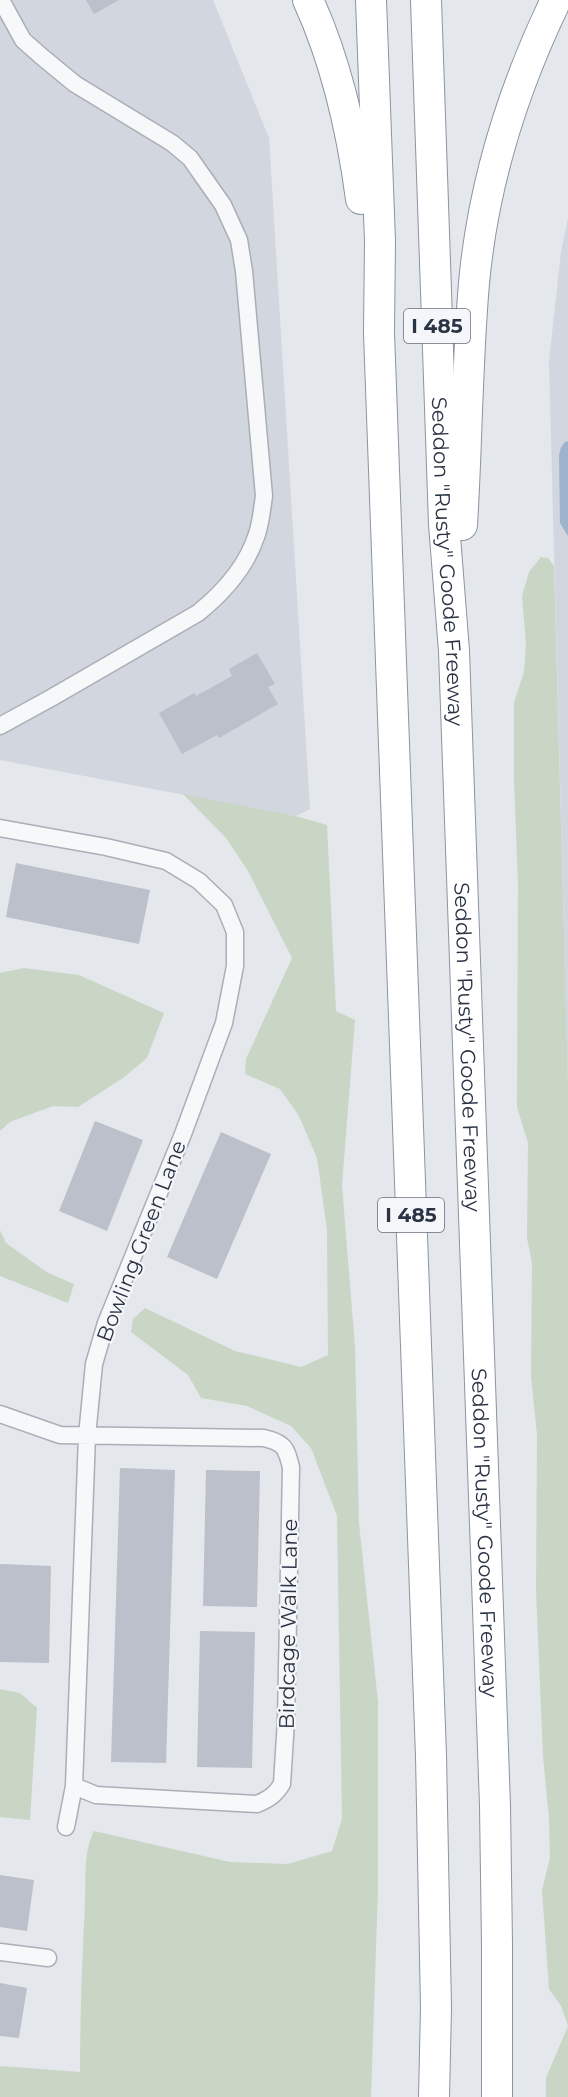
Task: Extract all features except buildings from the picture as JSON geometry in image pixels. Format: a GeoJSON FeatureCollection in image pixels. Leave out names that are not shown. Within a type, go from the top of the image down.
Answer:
{"type":"FeatureCollection","features":[{"type":"Feature","properties":{"kind":"highway"},"geometry":{"type":"LineString","coordinates":[[308,0],[330,57],[355,156],[379,333]]}},
{"type":"Feature","properties":{"kind":"highway","name":"I 485"},"geometry":{"type":"LineString","coordinates":[[371,0],[380,241],[379,333],[431,1756],[436,2008],[434,2097]]}},
{"type":"Feature","properties":{"kind":"highway","name":"Seddon \"Rusty\" Goode Freeway"},"geometry":{"type":"LineString","coordinates":[[426,0],[444,524],[454,651],[494,1794],[497,2097]]}},
{"type":"Feature","properties":{"kind":"highway"},"geometry":{"type":"LineString","coordinates":[[454,651],[474,283],[481,232],[496,159],[516,96],[528,62],[556,0]]}},
{"type":"Feature","properties":{"kind":"street"},"geometry":{"type":"LineString","coordinates":[[0,726],[198,613],[215,600],[248,557],[258,532],[264,496],[244,271],[238,240],[223,205],[190,158],[172,143],[75,84],[23,40],[1,0]]}},
{"type":"Feature","properties":{"kind":"street","name":"Bowling Green Lane"},"geometry":{"type":"LineString","coordinates":[[0,828],[166,861],[199,881],[224,905],[235,932],[235,966],[224,1023],[183,1134],[106,1323],[94,1364],[87,1436],[74,1786],[66,1827]]}},
{"type":"Feature","properties":{"kind":"street"},"geometry":{"type":"LineString","coordinates":[[0,1414],[60,1435],[87,1436]]}},
{"type":"Feature","properties":{"kind":"street","name":"Birdcage Walk Lane"},"geometry":{"type":"LineString","coordinates":[[74,1786],[96,1795],[257,1804],[271,1798],[282,1784],[286,1720],[291,1467],[287,1450],[279,1442],[264,1438],[87,1436]]}},
{"type":"Feature","properties":{"kind":"street"},"geometry":{"type":"LineString","coordinates":[[0,1952],[48,1959]]}},
{"type":"Feature","properties":{"kind":"shaded area"},"geometry":{"type":"Polygon","coordinates":[[[0,0],[213,0],[269,138],[310,809],[296,816],[0,760],[0,0]]]}},
{"type":"Feature","properties":{"kind":"shaded area"},"geometry":{"type":"Polygon","coordinates":[[[568,218],[568,1082],[549,361],[561,252],[568,218]]]}},
{"type":"Feature","properties":{"kind":"green space"},"geometry":{"type":"Polygon","coordinates":[[[541,557],[548,558],[554,566],[568,1082],[568,2026],[561,2006],[549,1989],[542,1890],[550,1858],[536,1591],[537,1435],[531,1376],[532,1263],[527,1238],[528,1143],[517,1107],[518,885],[514,702],[524,672],[526,644],[522,596],[529,572],[541,557]]]}},
{"type":"Feature","properties":{"kind":"green space"},"geometry":{"type":"Polygon","coordinates":[[[183,794],[296,816],[327,825],[336,1011],[355,1020],[342,1185],[355,1347],[359,1523],[378,1702],[378,1889],[371,2097],[0,2097],[0,2066],[80,2072],[86,1867],[90,1839],[94,1831],[230,1862],[288,1864],[332,1851],[342,1819],[337,1516],[311,1448],[291,1426],[247,1406],[201,1398],[188,1375],[131,1332],[133,1319],[145,1308],[235,1351],[301,1367],[328,1355],[327,1230],[317,1158],[299,1116],[280,1089],[245,1074],[246,1059],[292,958],[248,871],[226,838],[183,794]]]}},
{"type":"Feature","properties":{"kind":"green space"},"geometry":{"type":"Polygon","coordinates":[[[24,968],[79,975],[164,1013],[147,1058],[123,1078],[78,1107],[53,1106],[10,1122],[0,1131],[0,973],[24,968]]]}},
{"type":"Feature","properties":{"kind":"green space"},"geometry":{"type":"Polygon","coordinates":[[[0,1230],[6,1243],[48,1273],[74,1284],[68,1303],[0,1276],[0,1230]]]}},
{"type":"Feature","properties":{"kind":"green space"},"geometry":{"type":"Polygon","coordinates":[[[0,1689],[20,1693],[37,1708],[30,1820],[0,1817],[0,1689]]]}},
{"type":"Feature","properties":{"kind":"green space"},"geometry":{"type":"Polygon","coordinates":[[[568,2026],[568,2097],[546,2097],[546,2078],[568,2026]]]}},
{"type":"Feature","properties":{"kind":"water"},"geometry":{"type":"Polygon","coordinates":[[[568,441],[568,536],[560,523],[559,455],[561,447],[568,441]]]}}]}
